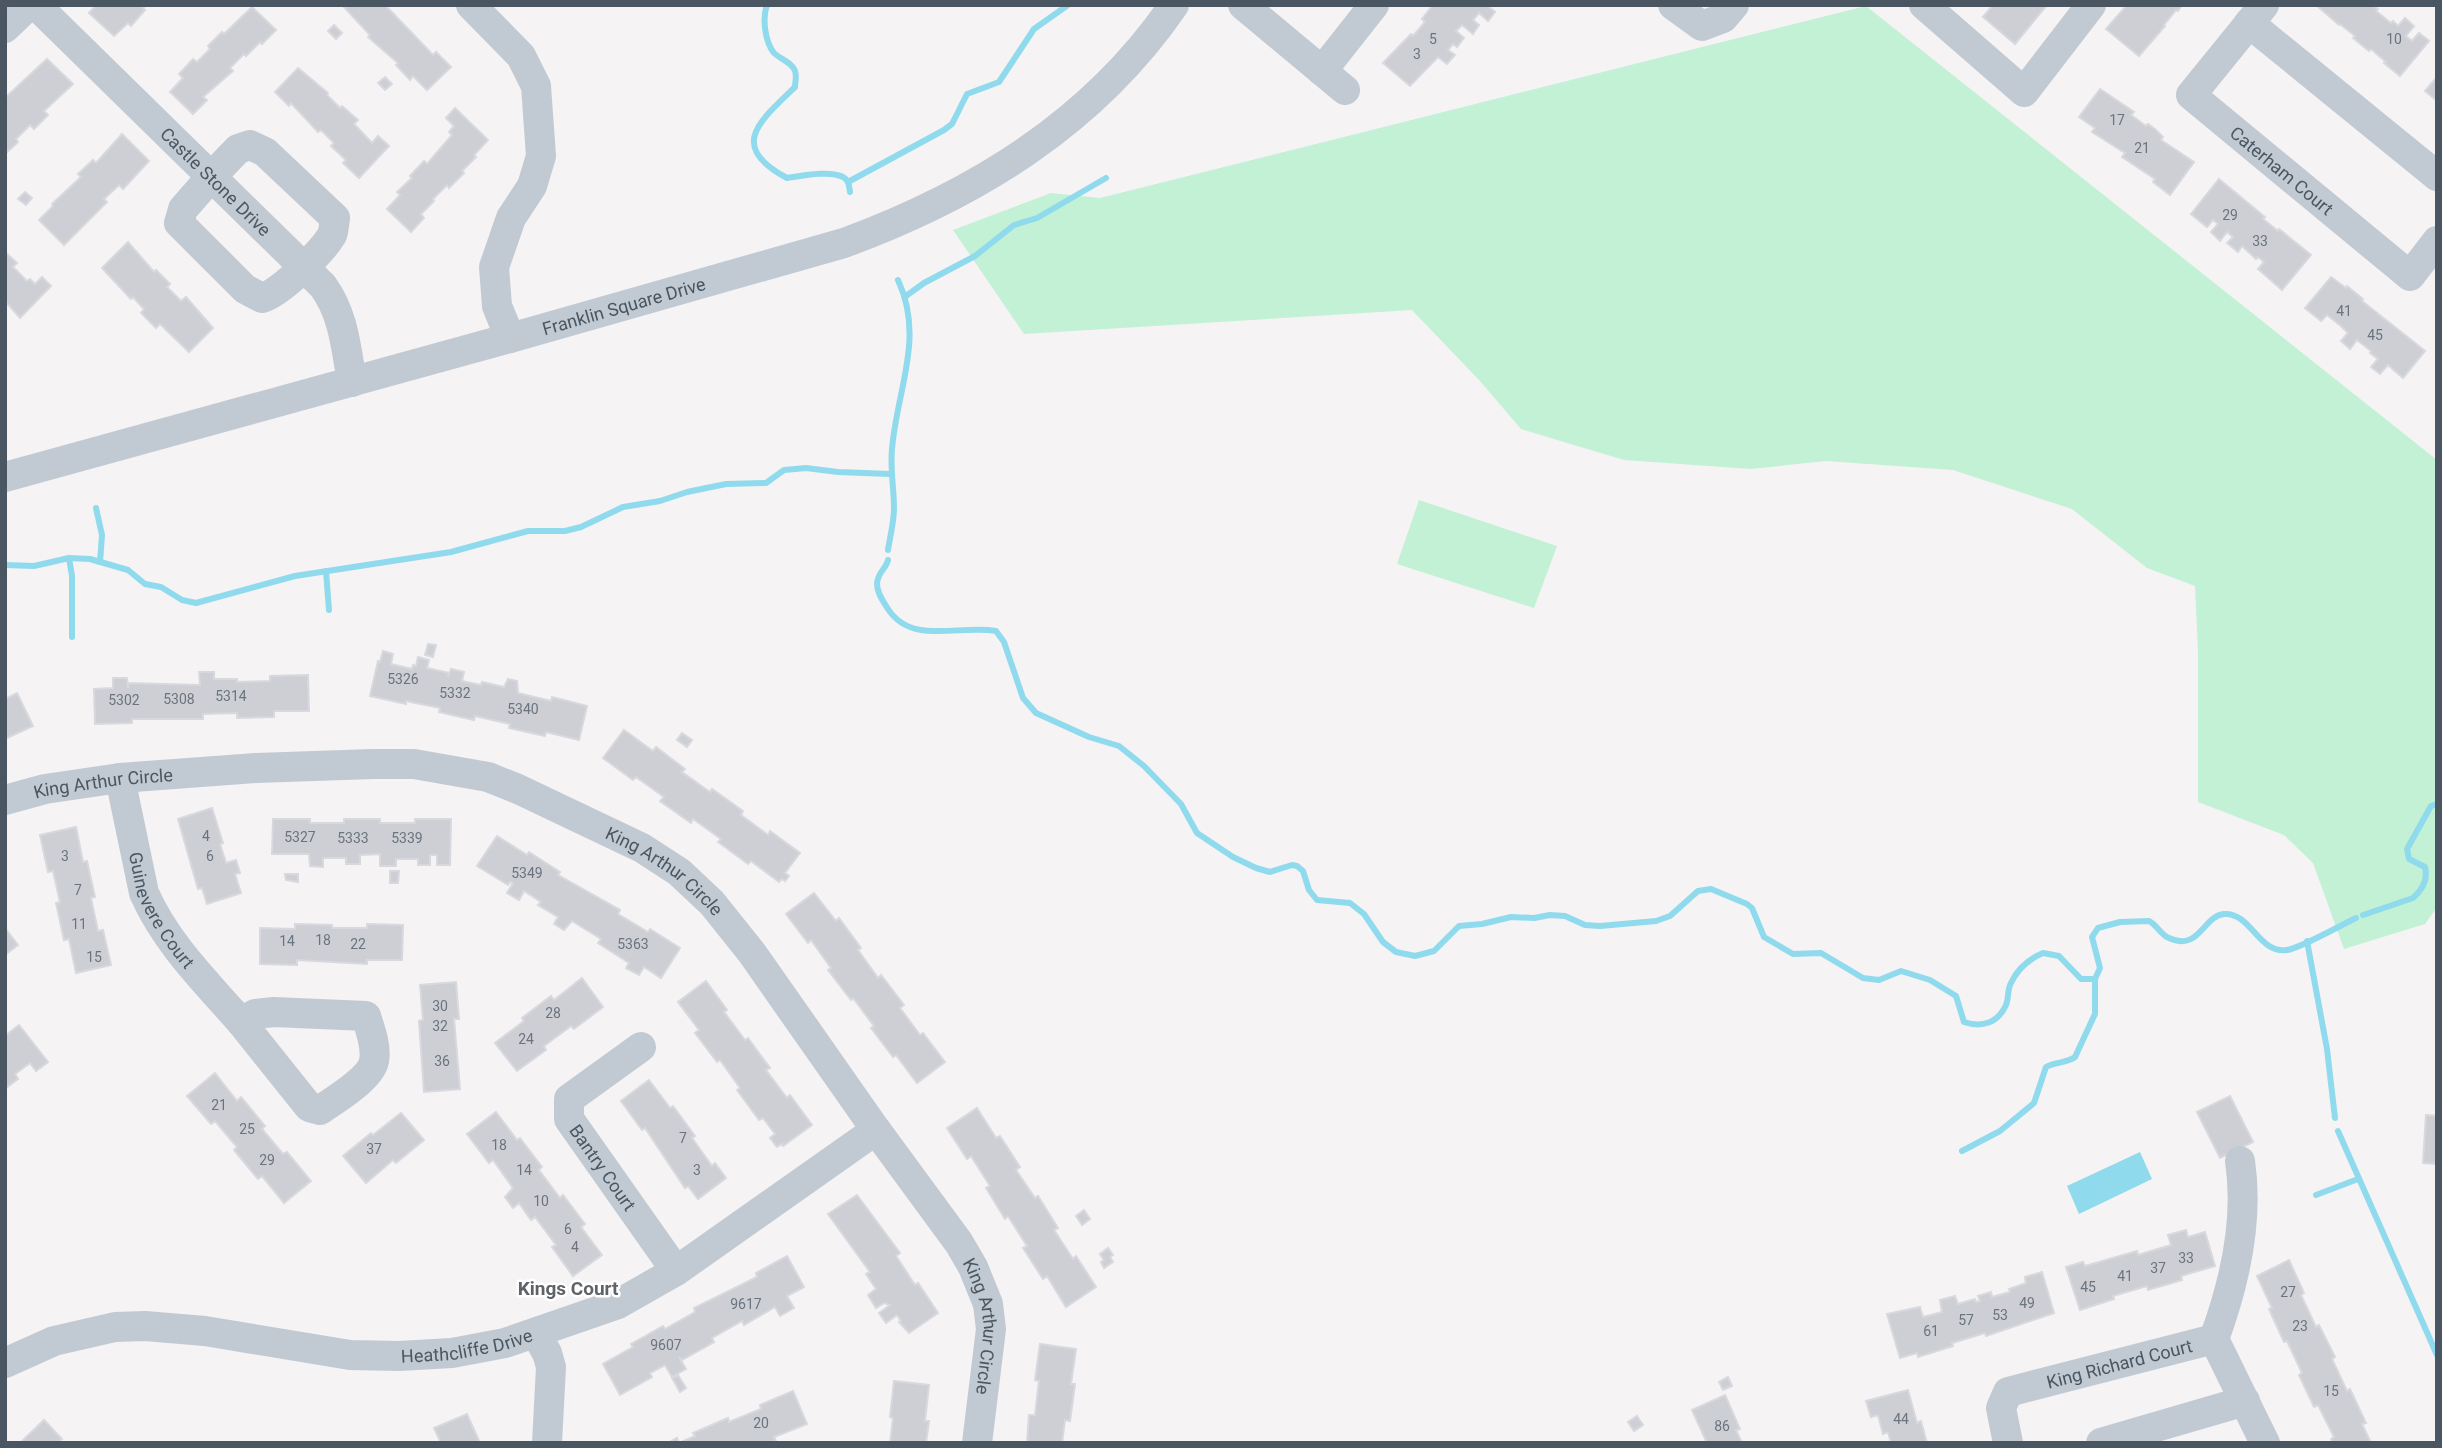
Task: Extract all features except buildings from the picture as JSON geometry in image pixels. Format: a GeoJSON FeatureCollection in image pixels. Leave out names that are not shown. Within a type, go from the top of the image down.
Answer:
{"type":"FeatureCollection","features":[{"type":"Feature","properties":{"kind":"street"},"geometry":{"type":"LineString","coordinates":[[5,28],[29,5]]}},
{"type":"Feature","properties":{"kind":"street","name":"Castle Stone Drive"},"geometry":{"type":"LineString","coordinates":[[36,5],[305,266],[332,299],[341,320],[352,382]]}},
{"type":"Feature","properties":{"kind":"street"},"geometry":{"type":"LineString","coordinates":[[471,5],[521,56],[536,86],[541,156],[532,186],[511,218],[494,267],[497,306],[510,338]]}},
{"type":"Feature","properties":{"kind":"street","name":"Franklin Square Drive"},"geometry":{"type":"LineString","coordinates":[[5,477],[844,243],[925,211],[999,170],[1085,106],[1155,33],[1174,5]]}},
{"type":"Feature","properties":{"kind":"street"},"geometry":{"type":"LineString","coordinates":[[1322,71],[1374,5]]}},
{"type":"Feature","properties":{"kind":"street"},"geometry":{"type":"LineString","coordinates":[[1672,5],[1702,26],[1723,18],[1734,5]]}},
{"type":"Feature","properties":{"kind":"street"},"geometry":{"type":"LineString","coordinates":[[1924,5],[2024,92],[2091,5]]}},
{"type":"Feature","properties":{"kind":"street"},"geometry":{"type":"LineString","coordinates":[[1255,9],[1345,90]]}},
{"type":"Feature","properties":{"kind":"street","name":"Caterham Court"},"geometry":{"type":"LineString","coordinates":[[2437,176],[2256,14],[2191,95],[2410,276],[2437,241]]}},
{"type":"Feature","properties":{"kind":"street"},"geometry":{"type":"LineString","coordinates":[[250,145],[265,152],[335,218],[333,233],[305,266],[272,296],[262,298],[245,289],[179,223],[183,209],[238,149],[250,145]]}},
{"type":"Feature","properties":{"kind":"street","name":"King Arthur Circle"},"geometry":{"type":"LineString","coordinates":[[5,800],[45,789],[120,778],[256,768],[414,764],[488,777],[519,789],[642,848],[679,872],[712,903],[752,953],[959,1243],[981,1283],[988,1304],[991,1329],[976,1443]]}},
{"type":"Feature","properties":{"kind":"street","name":"Guinevere Court"},"geometry":{"type":"LineString","coordinates":[[120,778],[144,893],[152,911],[170,941],[241,1022]]}},
{"type":"Feature","properties":{"kind":"street","name":"Bantry Court"},"geometry":{"type":"LineString","coordinates":[[641,1047],[569,1099],[569,1119],[676,1271]]}},
{"type":"Feature","properties":{"kind":"street","name":"Heathcliffe Drive"},"geometry":{"type":"LineString","coordinates":[[5,1363],[54,1341],[115,1326],[205,1331],[350,1354],[399,1356],[452,1353],[505,1343],[618,1304],[676,1271],[876,1130]]}},
{"type":"Feature","properties":{"kind":"street"},"geometry":{"type":"LineString","coordinates":[[2214,1339],[2228,1303],[2238,1252],[2244,1184],[2240,1161]]}},
{"type":"Feature","properties":{"kind":"street"},"geometry":{"type":"LineString","coordinates":[[536,1334],[547,1353],[551,1367],[547,1443]]}},
{"type":"Feature","properties":{"kind":"street","name":"King Richard Court"},"geometry":{"type":"LineString","coordinates":[[2008,1443],[2001,1408],[2008,1392],[2214,1339],[2265,1443]]}},
{"type":"Feature","properties":{"kind":"street"},"geometry":{"type":"LineString","coordinates":[[2101,1443],[2245,1401]]}},
{"type":"Feature","properties":{"kind":"green space"},"geometry":{"type":"Polygon","coordinates":[[[1866,6],[2437,460],[2437,907],[2425,924],[2344,949],[2313,863],[2284,835],[2198,802],[2195,586],[2147,568],[2072,509],[1953,470],[1826,461],[1751,469],[1624,460],[1521,429],[1480,381],[1412,310],[1024,334],[953,230],[1051,193],[1100,198],[1866,6]]]}},
{"type":"Feature","properties":{"kind":"green space"},"geometry":{"type":"Polygon","coordinates":[[[1419,500],[1557,546],[1534,608],[1397,564],[1419,500]]]}},
{"type":"Feature","properties":{"kind":"water"},"geometry":{"type":"Polygon","coordinates":[[[2140,1152],[2152,1179],[2079,1214],[2067,1186],[2140,1152]]]}},
{"type":"Feature","properties":{"kind":"waterway"},"geometry":{"type":"LineString","coordinates":[[767,5],[765,23],[768,43],[774,53],[789,63],[796,77],[795,87],[761,122],[755,133],[754,144],[758,155],[787,178],[823,174],[843,177],[848,181],[850,192]]}},
{"type":"Feature","properties":{"kind":"waterway"},"geometry":{"type":"LineString","coordinates":[[848,182],[952,124],[967,94],[999,82],[1034,29],[1068,5]]}},
{"type":"Feature","properties":{"kind":"waterway"},"geometry":{"type":"LineString","coordinates":[[906,296],[924,283],[975,256],[1014,225],[1037,218],[1106,178]]}},
{"type":"Feature","properties":{"kind":"waterway"},"geometry":{"type":"LineString","coordinates":[[888,550],[894,513],[892,449],[909,343],[906,301],[898,280]]}},
{"type":"Feature","properties":{"kind":"waterway"},"geometry":{"type":"LineString","coordinates":[[5,565],[34,566],[69,558],[90,559],[128,570],[145,584],[161,587],[182,600],[196,603],[295,576],[451,552],[528,531],[565,531],[581,527],[623,507],[660,501],[726,484],[766,483],[784,470],[806,468],[890,474]]}},
{"type":"Feature","properties":{"kind":"waterway"},"geometry":{"type":"LineString","coordinates":[[96,508],[102,535],[100,562]]}},
{"type":"Feature","properties":{"kind":"waterway"},"geometry":{"type":"LineString","coordinates":[[69,558],[72,576],[72,637]]}},
{"type":"Feature","properties":{"kind":"waterway"},"geometry":{"type":"LineString","coordinates":[[888,560],[878,577],[877,587],[884,603],[898,620],[923,630],[996,631],[1004,642],[1023,698],[1036,713],[1089,737],[1119,746],[1144,766],[1181,804],[1197,833],[1233,857],[1256,868],[1270,872],[1297,866],[1303,871],[1309,890],[1317,900],[1350,903],[1364,914],[1383,942],[1396,952],[1415,956],[1434,951],[1459,926],[1511,917],[1565,916],[1585,925],[1600,926],[1656,921],[1670,916],[1698,891],[1711,889],[1747,904],[1752,908],[1764,937],[1793,954],[1821,953],[1863,978],[1879,980],[1901,971],[1930,980],[1956,996],[1964,1022],[1971,1024],[1989,1023],[1999,1016],[2006,1005],[2010,986],[2017,974],[2028,962],[2043,953],[2059,956],[2081,979],[2095,979]]}},
{"type":"Feature","properties":{"kind":"waterway"},"geometry":{"type":"LineString","coordinates":[[326,571],[329,610]]}},
{"type":"Feature","properties":{"kind":"waterway"},"geometry":{"type":"LineString","coordinates":[[2363,915],[2413,898],[2422,888],[2426,876],[2425,867],[2409,859],[2407,849],[2431,806],[2437,804]]}},
{"type":"Feature","properties":{"kind":"waterway"},"geometry":{"type":"LineString","coordinates":[[1962,1151],[2000,1131],[2034,1103],[2046,1067],[2075,1057],[2095,1014],[2095,979],[2100,968],[2092,937],[2098,928],[2120,922],[2149,921],[2166,937],[2179,941],[2194,937],[2217,916],[2233,915],[2241,919],[2269,946],[2277,950],[2287,950],[2356,918]]}},
{"type":"Feature","properties":{"kind":"waterway"},"geometry":{"type":"LineString","coordinates":[[2307,941],[2327,1049],[2335,1118]]}},
{"type":"Feature","properties":{"kind":"waterway"},"geometry":{"type":"LineString","coordinates":[[2338,1131],[2437,1355]]}},
{"type":"Feature","properties":{"kind":"waterway"},"geometry":{"type":"LineString","coordinates":[[2316,1195],[2358,1179]]}},
{"type":"Feature","properties":{"kind":"district","name":"Kings Court"},"geometry":{"type":"Point","coordinates":[568,1288]}}]}
